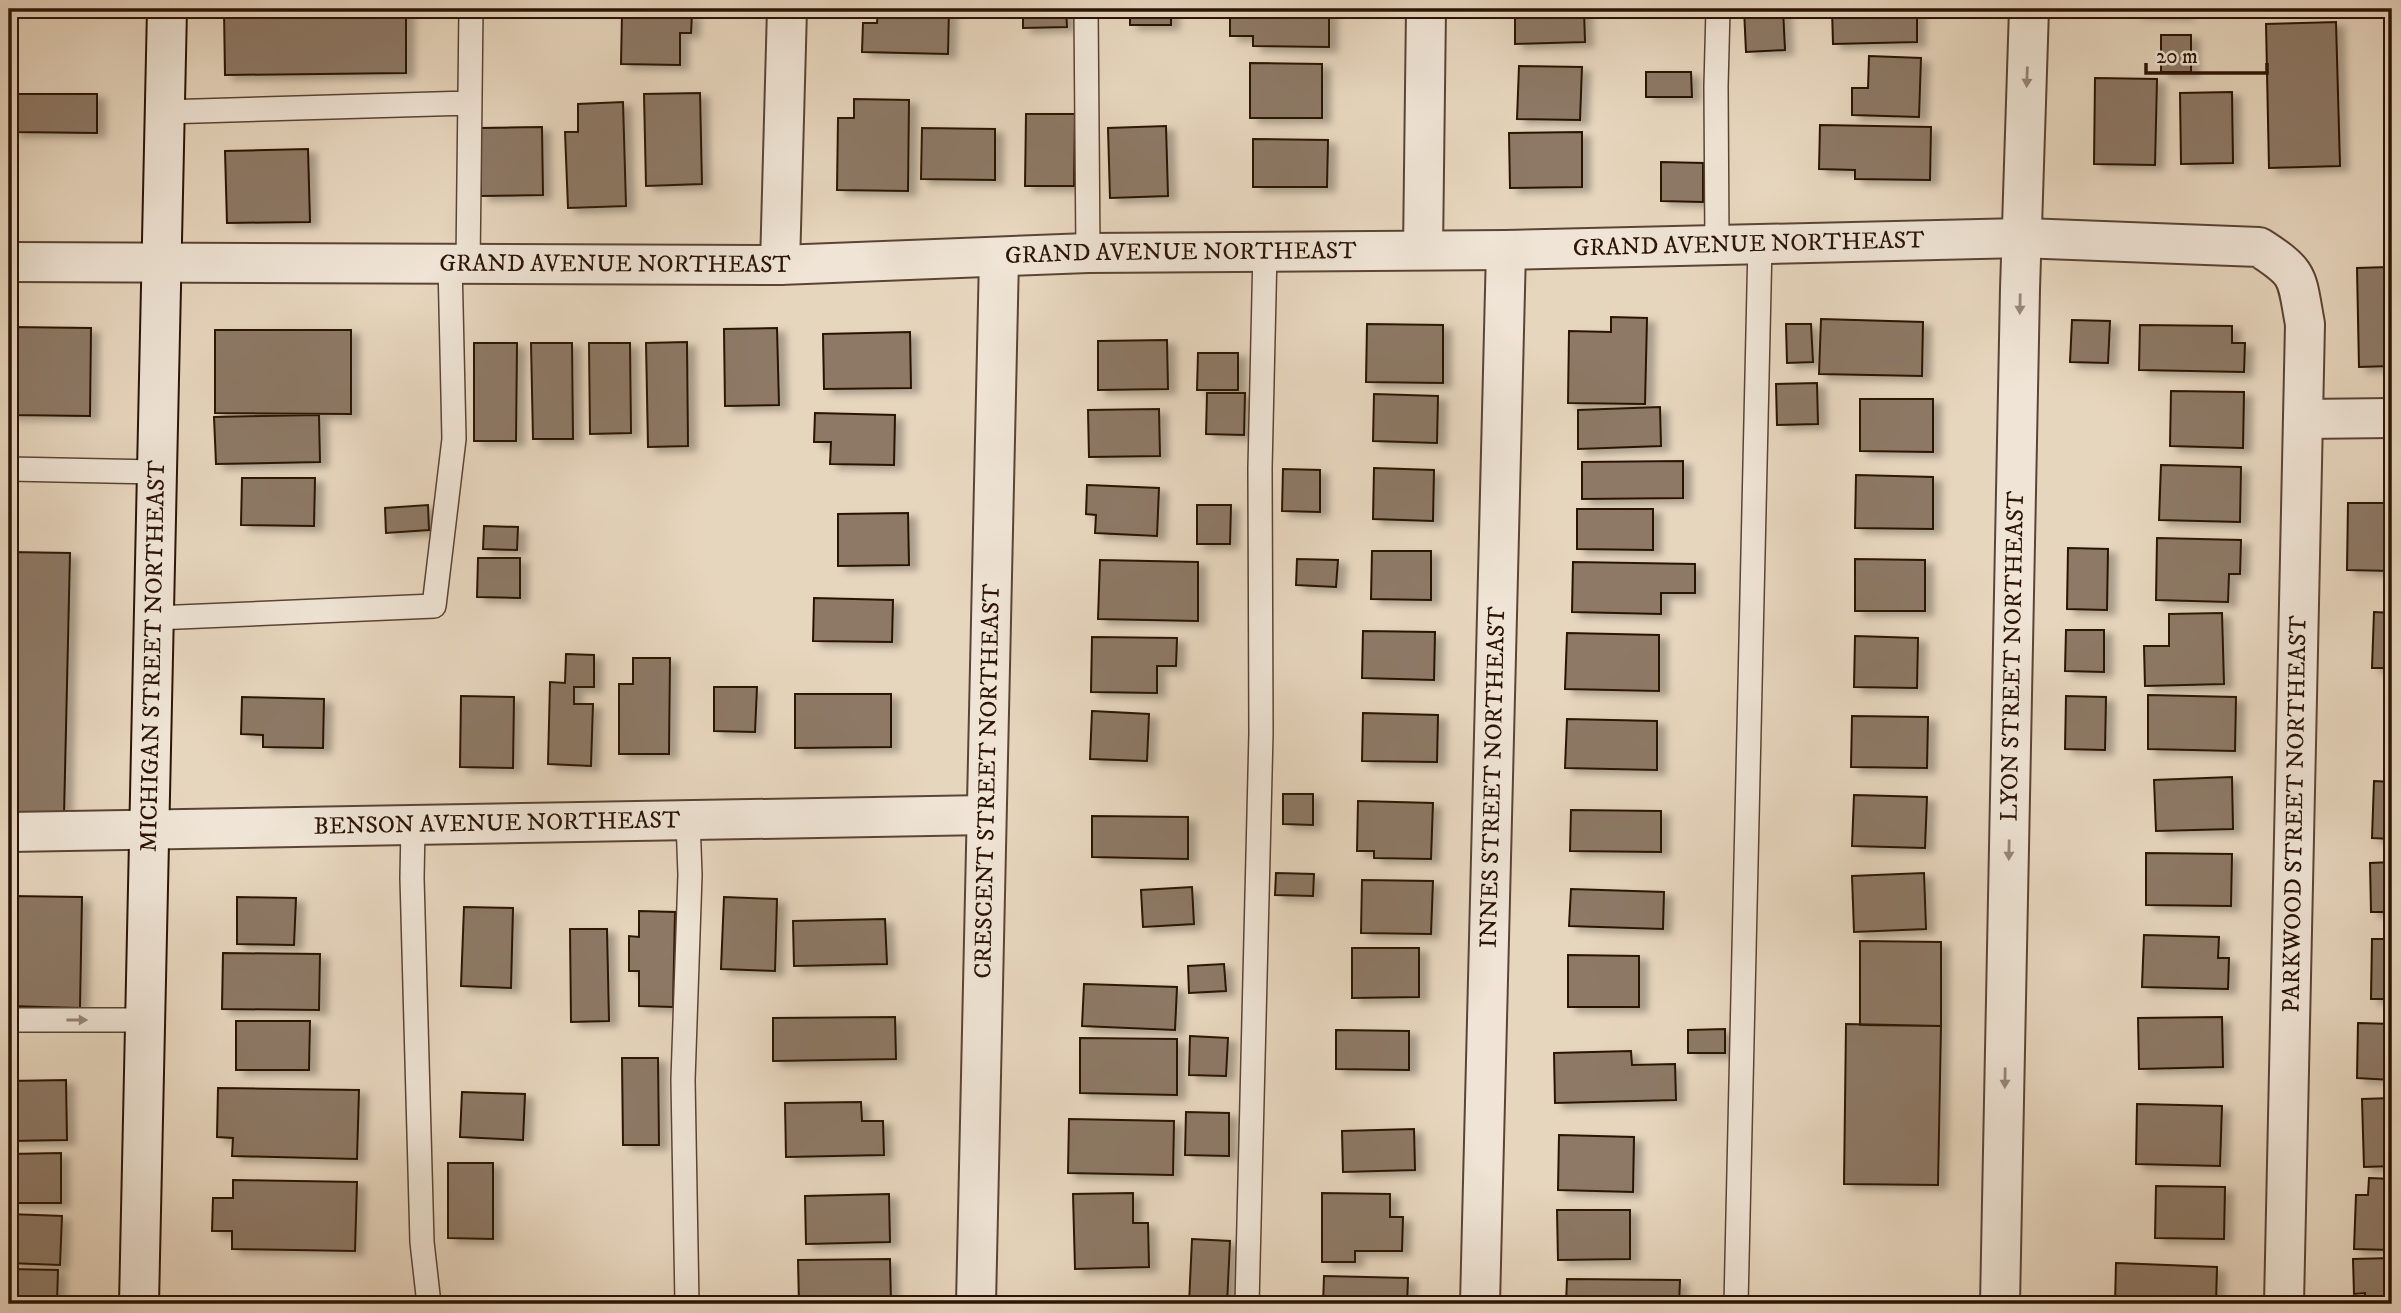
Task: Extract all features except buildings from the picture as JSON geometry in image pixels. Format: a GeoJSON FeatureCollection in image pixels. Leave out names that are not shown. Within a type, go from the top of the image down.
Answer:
{"type":"FeatureCollection","features":[{"type":"Feature","properties":{"kind":"street","name":"MICHIGAN STREET NORTHEAST"},"geometry":{"type":"LineString","coordinates":[[139,1304],[167,9]]}},
{"type":"Feature","properties":{"kind":"street"},"geometry":{"type":"LineString","coordinates":[[780,265],[787,9]]}},
{"type":"Feature","properties":{"kind":"street"},"geometry":{"type":"LineString","coordinates":[[1423,250],[1426,9]]}},
{"type":"Feature","properties":{"kind":"street","name":"LYON STREET NORTHEAST"},"geometry":{"type":"LineString","coordinates":[[2000,1304],[2029,9]]}},
{"type":"Feature","properties":{"kind":"street","name":"GRAND AVENUE NORTHEAST"},"geometry":{"type":"LineString","coordinates":[[9,262],[780,265],[1088,253],[1506,250],[2022,238],[2259,247],[2285,264],[2296,276],[2305,324]]}},
{"type":"Feature","properties":{"kind":"street","name":"INNES STREET NORTHEAST"},"geometry":{"type":"LineString","coordinates":[[1480,1304],[1506,250]]}},
{"type":"Feature","properties":{"kind":"street","name":"CRESCENT STREET NORTHEAST"},"geometry":{"type":"LineString","coordinates":[[976,1304],[999,257]]}},
{"type":"Feature","properties":{"kind":"street","name":"PARKWOOD STREET NORTHEAST"},"geometry":{"type":"LineString","coordinates":[[2284,1304],[2305,324]]}},
{"type":"Feature","properties":{"kind":"street"},"geometry":{"type":"LineString","coordinates":[[2303,419],[2392,418]]}},
{"type":"Feature","properties":{"kind":"street","name":"BENSON AVENUE NORTHEAST"},"geometry":{"type":"LineString","coordinates":[[9,832],[986,816]]}},
{"type":"Feature","properties":{"kind":"lane"},"geometry":{"type":"LineString","coordinates":[[155,618],[434,606],[454,439],[471,9]]}},
{"type":"Feature","properties":{"kind":"lane"},"geometry":{"type":"LineString","coordinates":[[1086,9],[1088,253]]}},
{"type":"Feature","properties":{"kind":"lane"},"geometry":{"type":"LineString","coordinates":[[1717,245],[1718,9]]}},
{"type":"Feature","properties":{"kind":"lane"},"geometry":{"type":"LineString","coordinates":[[164,112],[469,103]]}},
{"type":"Feature","properties":{"kind":"lane"},"geometry":{"type":"LineString","coordinates":[[1736,1304],[1760,244]]}},
{"type":"Feature","properties":{"kind":"lane"},"geometry":{"type":"LineString","coordinates":[[1247,1304],[1261,733],[1260,468],[1265,251]]}},
{"type":"Feature","properties":{"kind":"lane"},"geometry":{"type":"LineString","coordinates":[[9,469],[157,472]]}},
{"type":"Feature","properties":{"kind":"lane"},"geometry":{"type":"LineString","coordinates":[[687,1304],[683,1080],[690,876],[688,820]]}},
{"type":"Feature","properties":{"kind":"lane"},"geometry":{"type":"LineString","coordinates":[[413,826],[412,878],[422,1242],[429,1304]]}},
{"type":"Feature","properties":{"kind":"lane"},"geometry":{"type":"LineString","coordinates":[[9,1020],[146,1020]]}}]}
